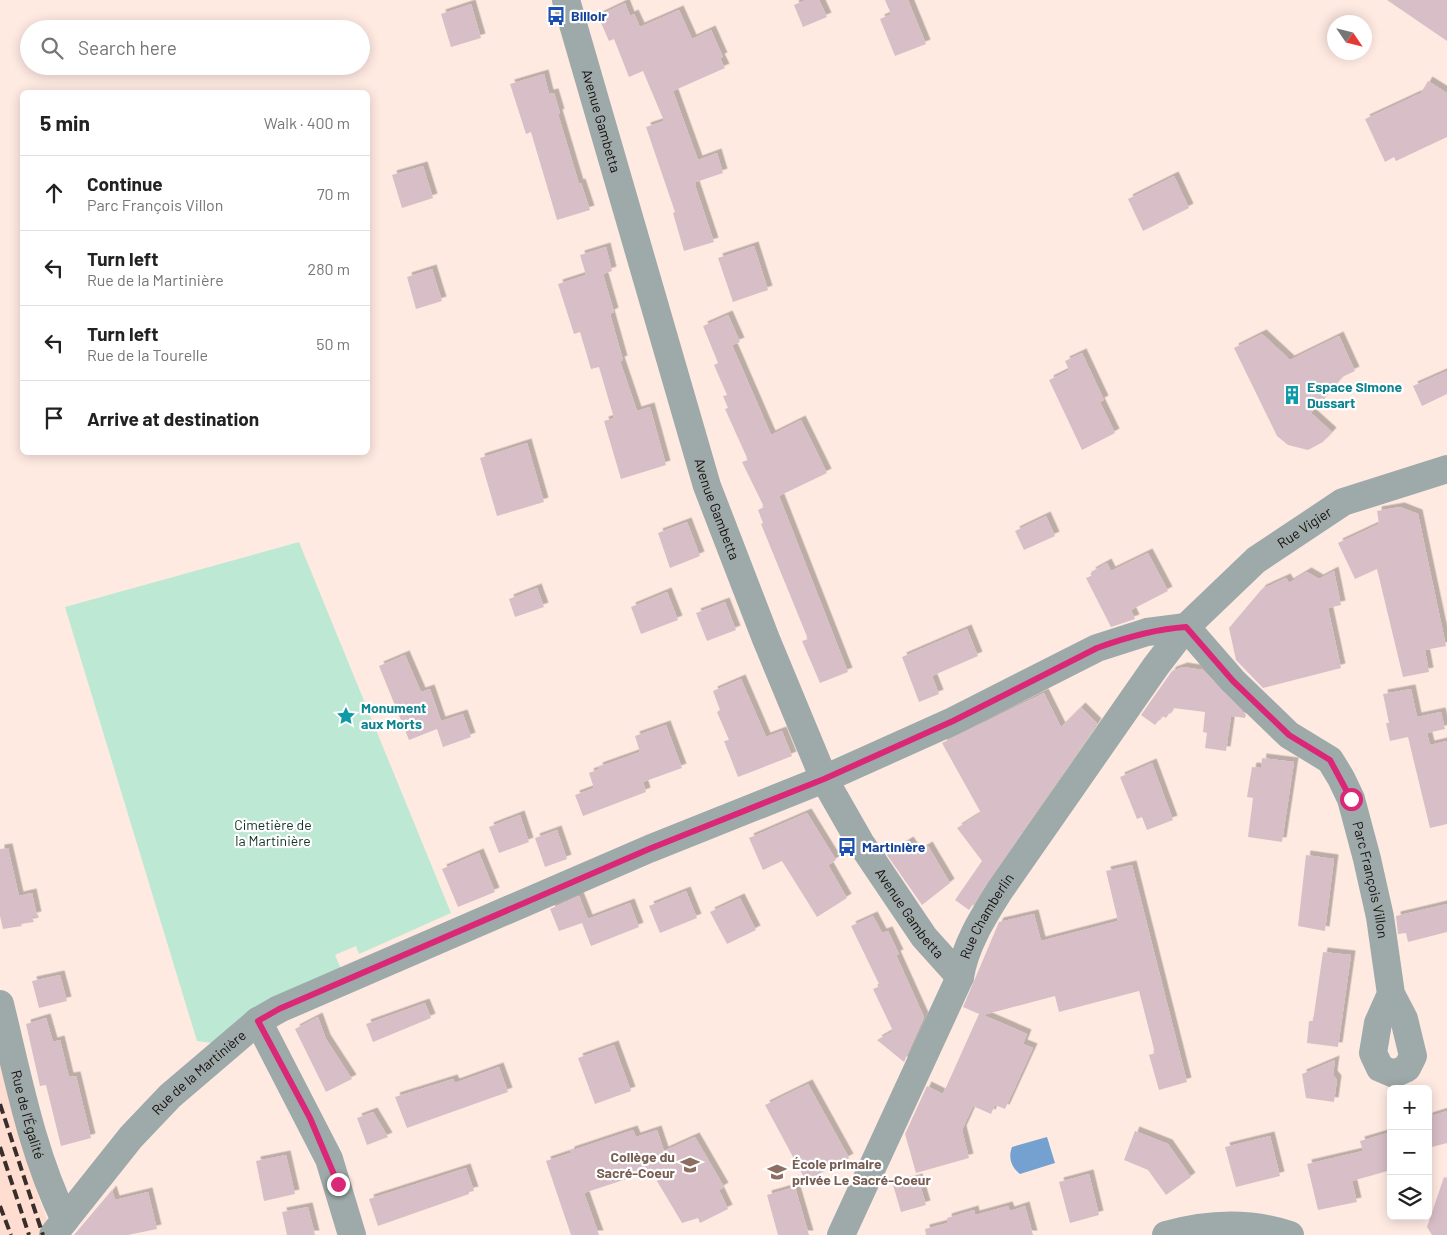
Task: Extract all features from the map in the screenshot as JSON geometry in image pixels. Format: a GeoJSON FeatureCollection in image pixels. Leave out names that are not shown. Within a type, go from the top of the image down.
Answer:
{"type":"FeatureCollection","features":[{"type":"Feature","properties":{"kind":"street","name":"Avenue Gambetta"},"geometry":{"type":"LineString","coordinates":[[566,0],[707,486],[824,779],[876,869],[924,937],[960,976]]}},
{"type":"Feature","properties":{"kind":"street","name":"Rue Vigier"},"geometry":{"type":"LineString","coordinates":[[1186,627],[1256,560],[1344,502],[1447,469]]}},
{"type":"Feature","properties":{"kind":"street","name":"Rue de la Martinière"},"geometry":{"type":"LineString","coordinates":[[59,1228],[131,1137],[170,1096],[258,1021],[279,1009],[649,849],[824,779],[953,721],[1097,648],[1146,632],[1186,627]]}},
{"type":"Feature","properties":{"kind":"street","name":"Rue Chamberlin"},"geometry":{"type":"LineString","coordinates":[[846,1233],[960,976],[963,958],[1000,890],[1156,666],[1186,627]]}},
{"type":"Feature","properties":{"kind":"street","name":"Parc François Villon"},"geometry":{"type":"LineString","coordinates":[[1186,627],[1240,688],[1289,735],[1330,760],[1341,778],[1351,799],[1367,860],[1380,917],[1391,994]]}},
{"type":"Feature","properties":{"kind":"street","name":"Rue de l'Égalité"},"geometry":{"type":"LineString","coordinates":[[0,1004],[51,1191],[59,1228]]}},
{"type":"Feature","properties":{"kind":"street"},"geometry":{"type":"LineString","coordinates":[[258,1021],[329,1159],[352,1235]]}},
{"type":"Feature","properties":{"kind":"street"},"geometry":{"type":"LineString","coordinates":[[1166,1235],[1187,1229],[1218,1225],[1246,1225],[1290,1235]]}},
{"type":"Feature","properties":{"kind":"shaded area"},"geometry":{"type":"Polygon","coordinates":[[[0,1042],[27,1163],[52,1235],[0,1235],[0,1042]]]}},
{"type":"Feature","properties":{"kind":"green space","name":"Cimetière de la Martinière"},"geometry":{"type":"Polygon","coordinates":[[[299,542],[451,913],[359,954],[356,946],[335,955],[344,976],[212,1043],[197,1041],[65,607],[299,542]]]}},
{"type":"Feature","properties":{"kind":"water"},"geometry":{"type":"Polygon","coordinates":[[[1047,1137],[1055,1163],[1020,1174],[1011,1162],[1010,1154],[1012,1147],[1047,1137]]]}},
{"type":"Feature","properties":{"kind":"building"},"geometry":{"type":"Polygon","coordinates":[[[806,0],[819,0],[827,17],[803,27],[794,5],[806,0]]]}},
{"type":"Feature","properties":{"kind":"building"},"geometry":{"type":"Polygon","coordinates":[[[885,0],[908,0],[926,44],[895,56],[880,19],[891,14],[885,0]]]}},
{"type":"Feature","properties":{"kind":"building"},"geometry":{"type":"Polygon","coordinates":[[[1387,0],[1447,0],[1447,41],[1387,0]]]}},
{"type":"Feature","properties":{"kind":"building"},"geometry":{"type":"Polygon","coordinates":[[[625,3],[630,16],[634,14],[640,27],[679,10],[692,39],[711,30],[723,57],[720,58],[725,68],[673,91],[698,160],[717,153],[723,173],[696,182],[695,185],[714,242],[684,251],[673,213],[675,212],[646,127],[664,121],[643,71],[629,77],[614,39],[609,41],[598,16],[625,3]]]}},
{"type":"Feature","properties":{"kind":"building"},"geometry":{"type":"Polygon","coordinates":[[[471,4],[481,38],[451,47],[441,14],[471,4]]]}},
{"type":"Feature","properties":{"kind":"building"},"geometry":{"type":"Polygon","coordinates":[[[544,74],[549,94],[554,93],[560,113],[558,114],[579,184],[581,183],[590,210],[557,220],[531,132],[526,134],[510,84],[544,74]]]}},
{"type":"Feature","properties":{"kind":"building"},"geometry":{"type":"Polygon","coordinates":[[[1428,81],[1447,93],[1447,137],[1396,161],[1394,157],[1385,162],[1365,119],[1421,93],[1428,81]]]}},
{"type":"Feature","properties":{"kind":"building"},"geometry":{"type":"Polygon","coordinates":[[[423,166],[433,198],[402,208],[392,175],[423,166]]]}},
{"type":"Feature","properties":{"kind":"building"},"geometry":{"type":"Polygon","coordinates":[[[1174,176],[1189,208],[1143,231],[1128,199],[1174,176]]]}},
{"type":"Feature","properties":{"kind":"building"},"geometry":{"type":"Polygon","coordinates":[[[754,246],[768,290],[733,302],[718,258],[754,246]]]}},
{"type":"Feature","properties":{"kind":"building"},"geometry":{"type":"Polygon","coordinates":[[[606,247],[612,271],[603,274],[614,312],[610,314],[623,360],[620,361],[637,411],[650,407],[666,465],[621,479],[604,421],[614,418],[599,367],[591,369],[580,332],[574,334],[558,284],[586,275],[580,255],[606,247]]]}},
{"type":"Feature","properties":{"kind":"building"},"geometry":{"type":"Polygon","coordinates":[[[432,269],[442,301],[416,309],[407,277],[432,269]]]}},
{"type":"Feature","properties":{"kind":"building"},"geometry":{"type":"Polygon","coordinates":[[[728,315],[740,342],[732,345],[771,435],[801,420],[827,473],[779,496],[848,672],[820,683],[802,641],[808,639],[761,524],[763,523],[758,510],[764,507],[742,462],[748,460],[725,409],[728,408],[723,396],[727,395],[714,365],[718,363],[703,326],[728,315]]]}},
{"type":"Feature","properties":{"kind":"building","name":"Espace Simone Dussart"},"geometry":{"type":"Polygon","coordinates":[[[1262,334],[1290,360],[1339,336],[1355,371],[1342,377],[1311,413],[1332,432],[1323,442],[1308,450],[1288,445],[1277,436],[1234,348],[1262,334]]]}},
{"type":"Feature","properties":{"kind":"building"},"geometry":{"type":"Polygon","coordinates":[[[1082,353],[1104,400],[1100,402],[1115,433],[1082,450],[1049,380],[1069,370],[1065,361],[1082,353]]]}},
{"type":"Feature","properties":{"kind":"building"},"geometry":{"type":"Polygon","coordinates":[[[1447,371],[1447,394],[1422,406],[1413,386],[1447,371]]]}},
{"type":"Feature","properties":{"kind":"building"},"geometry":{"type":"Polygon","coordinates":[[[527,443],[544,502],[497,516],[480,458],[527,443]]]}},
{"type":"Feature","properties":{"kind":"building"},"geometry":{"type":"Polygon","coordinates":[[[1400,507],[1418,514],[1446,646],[1425,650],[1429,672],[1403,677],[1377,569],[1355,579],[1338,543],[1379,524],[1377,511],[1400,507]]]}},
{"type":"Feature","properties":{"kind":"building"},"geometry":{"type":"Polygon","coordinates":[[[1046,516],[1055,536],[1024,550],[1015,531],[1046,516]]]}},
{"type":"Feature","properties":{"kind":"building"},"geometry":{"type":"Polygon","coordinates":[[[687,522],[700,556],[670,568],[658,533],[687,522]]]}},
{"type":"Feature","properties":{"kind":"building"},"geometry":{"type":"Polygon","coordinates":[[[1148,553],[1168,591],[1131,610],[1135,619],[1111,627],[1086,578],[1093,575],[1091,572],[1107,563],[1111,571],[1148,553]]]}},
{"type":"Feature","properties":{"kind":"building"},"geometry":{"type":"Polygon","coordinates":[[[1334,571],[1341,605],[1328,608],[1341,668],[1263,688],[1236,660],[1229,628],[1262,589],[1286,578],[1289,583],[1307,572],[1319,579],[1334,571]]]}},
{"type":"Feature","properties":{"kind":"building"},"geometry":{"type":"Polygon","coordinates":[[[537,588],[544,607],[515,617],[509,599],[537,588]]]}},
{"type":"Feature","properties":{"kind":"building"},"geometry":{"type":"Polygon","coordinates":[[[667,592],[678,620],[641,634],[631,607],[667,592]]]}},
{"type":"Feature","properties":{"kind":"building"},"geometry":{"type":"Polygon","coordinates":[[[725,602],[736,630],[707,641],[696,613],[725,602]]]}},
{"type":"Feature","properties":{"kind":"building"},"geometry":{"type":"Polygon","coordinates":[[[967,629],[978,656],[932,676],[939,694],[919,702],[902,657],[967,629]]]}},
{"type":"Feature","properties":{"kind":"building"},"geometry":{"type":"Polygon","coordinates":[[[405,655],[421,692],[430,689],[441,721],[463,714],[471,737],[443,747],[437,729],[409,740],[379,666],[405,655]]]}},
{"type":"Feature","properties":{"kind":"building"},"geometry":{"type":"Polygon","coordinates":[[[1183,667],[1203,670],[1246,715],[1245,718],[1231,716],[1226,751],[1205,748],[1207,733],[1203,732],[1205,712],[1173,708],[1166,718],[1162,716],[1155,725],[1141,715],[1172,671],[1183,667]]]}},
{"type":"Feature","properties":{"kind":"building"},"geometry":{"type":"Polygon","coordinates":[[[741,679],[766,737],[782,731],[792,756],[738,777],[724,741],[729,740],[717,712],[720,710],[713,691],[741,679]]]}},
{"type":"Feature","properties":{"kind":"building"},"geometry":{"type":"Polygon","coordinates":[[[1411,689],[1417,717],[1441,712],[1445,729],[1427,733],[1430,745],[1447,741],[1447,824],[1430,828],[1408,737],[1390,741],[1386,723],[1389,723],[1383,694],[1411,689]]]}},
{"type":"Feature","properties":{"kind":"building"},"geometry":{"type":"Polygon","coordinates":[[[1044,693],[1061,727],[1081,707],[1097,723],[969,910],[955,900],[982,861],[957,828],[981,813],[942,743],[1044,693]]]}},
{"type":"Feature","properties":{"kind":"building"},"geometry":{"type":"Polygon","coordinates":[[[666,725],[682,768],[643,782],[646,792],[583,816],[575,795],[594,788],[589,773],[599,769],[598,767],[640,752],[635,736],[666,725]]]}},
{"type":"Feature","properties":{"kind":"building"},"geometry":{"type":"Polygon","coordinates":[[[1262,758],[1294,762],[1282,842],[1248,837],[1253,798],[1247,797],[1252,767],[1261,768],[1262,758]]]}},
{"type":"Feature","properties":{"kind":"building"},"geometry":{"type":"Polygon","coordinates":[[[1152,763],[1173,820],[1147,830],[1142,817],[1137,819],[1120,777],[1152,763]]]}},
{"type":"Feature","properties":{"kind":"building"},"geometry":{"type":"Polygon","coordinates":[[[807,813],[836,860],[828,865],[847,898],[817,917],[782,861],[763,870],[749,838],[807,813]]]}},
{"type":"Feature","properties":{"kind":"building"},"geometry":{"type":"Polygon","coordinates":[[[520,815],[529,842],[499,853],[489,827],[520,815]]]}},
{"type":"Feature","properties":{"kind":"building"},"geometry":{"type":"Polygon","coordinates":[[[557,830],[567,859],[545,867],[535,838],[557,830]]]}},
{"type":"Feature","properties":{"kind":"building"},"geometry":{"type":"Polygon","coordinates":[[[909,841],[917,853],[928,846],[950,883],[922,905],[887,855],[909,841]]]}},
{"type":"Feature","properties":{"kind":"building"},"geometry":{"type":"Polygon","coordinates":[[[8,848],[19,896],[32,893],[37,916],[32,917],[34,922],[3,929],[0,916],[0,849],[8,848]]]}},
{"type":"Feature","properties":{"kind":"building"},"geometry":{"type":"Polygon","coordinates":[[[479,853],[495,892],[458,907],[442,869],[479,853]]]}},
{"type":"Feature","properties":{"kind":"building"},"geometry":{"type":"Polygon","coordinates":[[[1306,855],[1334,859],[1325,931],[1298,926],[1306,855]]]}},
{"type":"Feature","properties":{"kind":"building"},"geometry":{"type":"Polygon","coordinates":[[[1132,865],[1187,1082],[1159,1090],[1149,1055],[1155,1053],[1139,991],[1059,1012],[1055,996],[983,1015],[1027,1034],[1023,1044],[1033,1048],[1005,1109],[995,1105],[991,1114],[973,1106],[962,1130],[969,1158],[916,1173],[905,1134],[927,1086],[943,1094],[979,1014],[963,1007],[999,922],[1034,914],[1041,941],[1118,921],[1106,871],[1132,865]]]}},
{"type":"Feature","properties":{"kind":"building"},"geometry":{"type":"Polygon","coordinates":[[[686,891],[697,918],[660,933],[649,906],[686,891]]]}},
{"type":"Feature","properties":{"kind":"building"},"geometry":{"type":"Polygon","coordinates":[[[579,896],[588,919],[630,903],[639,927],[591,946],[582,923],[559,931],[550,909],[579,896]]]}},
{"type":"Feature","properties":{"kind":"building"},"geometry":{"type":"Polygon","coordinates":[[[740,898],[756,930],[727,944],[710,912],[740,898]]]}},
{"type":"Feature","properties":{"kind":"building"},"geometry":{"type":"Polygon","coordinates":[[[1447,904],[1447,932],[1408,942],[1406,933],[1398,934],[1396,916],[1447,904]]]}},
{"type":"Feature","properties":{"kind":"building"},"geometry":{"type":"Polygon","coordinates":[[[873,916],[882,933],[888,931],[899,954],[896,955],[924,1017],[904,1062],[877,1040],[893,1031],[873,989],[880,986],[851,926],[873,916]]]}},
{"type":"Feature","properties":{"kind":"building"},"geometry":{"type":"Polygon","coordinates":[[[1323,952],[1351,955],[1338,1047],[1307,1043],[1309,1021],[1313,1021],[1323,952]]]}},
{"type":"Feature","properties":{"kind":"building"},"geometry":{"type":"Polygon","coordinates":[[[60,975],[67,1001],[39,1008],[32,981],[60,975]]]}},
{"type":"Feature","properties":{"kind":"building"},"geometry":{"type":"Polygon","coordinates":[[[425,1003],[431,1018],[373,1042],[366,1024],[425,1003]]]}},
{"type":"Feature","properties":{"kind":"building"},"geometry":{"type":"Polygon","coordinates":[[[318,1017],[326,1039],[352,1079],[326,1092],[295,1029],[318,1017]]]}},
{"type":"Feature","properties":{"kind":"building"},"geometry":{"type":"Polygon","coordinates":[[[46,1018],[53,1042],[60,1040],[69,1077],[76,1076],[91,1138],[61,1146],[46,1085],[40,1086],[26,1024],[46,1018]]]}},
{"type":"Feature","properties":{"kind":"building"},"geometry":{"type":"Polygon","coordinates":[[[614,1045],[631,1091],[595,1104],[578,1058],[614,1045]]]}},
{"type":"Feature","properties":{"kind":"building"},"geometry":{"type":"Polygon","coordinates":[[[1335,1060],[1333,1075],[1337,1080],[1334,1102],[1306,1098],[1302,1074],[1335,1060]]]}},
{"type":"Feature","properties":{"kind":"building"},"geometry":{"type":"Polygon","coordinates":[[[499,1067],[508,1092],[407,1128],[395,1097],[453,1079],[455,1083],[499,1067]]]}},
{"type":"Feature","properties":{"kind":"building"},"geometry":{"type":"Polygon","coordinates":[[[808,1084],[849,1158],[806,1181],[765,1105],[808,1084]]]}},
{"type":"Feature","properties":{"kind":"building"},"geometry":{"type":"Polygon","coordinates":[[[1447,1111],[1447,1143],[1432,1147],[1432,1130],[1432,1116],[1447,1111]]]}},
{"type":"Feature","properties":{"kind":"building"},"geometry":{"type":"Polygon","coordinates":[[[373,1112],[388,1137],[367,1145],[357,1118],[373,1112]]]}},
{"type":"Feature","properties":{"kind":"building"},"geometry":{"type":"Polygon","coordinates":[[[633,1130],[636,1137],[657,1130],[664,1151],[695,1137],[724,1187],[719,1190],[728,1209],[700,1223],[698,1218],[682,1223],[651,1171],[584,1193],[599,1235],[571,1235],[546,1161],[633,1130]]]}},
{"type":"Feature","properties":{"kind":"building"},"geometry":{"type":"Polygon","coordinates":[[[1135,1131],[1168,1144],[1191,1177],[1166,1195],[1148,1170],[1124,1160],[1135,1131]]]}},
{"type":"Feature","properties":{"kind":"building"},"geometry":{"type":"Polygon","coordinates":[[[1387,1133],[1387,1171],[1352,1181],[1357,1202],[1318,1210],[1307,1164],[1363,1151],[1360,1141],[1387,1133]]]}},
{"type":"Feature","properties":{"kind":"building"},"geometry":{"type":"Polygon","coordinates":[[[1270,1136],[1280,1176],[1236,1187],[1225,1147],[1270,1136]]]}},
{"type":"Feature","properties":{"kind":"building"},"geometry":{"type":"Polygon","coordinates":[[[286,1155],[295,1194],[264,1201],[256,1161],[286,1155]]]}},
{"type":"Feature","properties":{"kind":"building"},"geometry":{"type":"Polygon","coordinates":[[[466,1168],[474,1191],[378,1226],[369,1199],[466,1168]]]}},
{"type":"Feature","properties":{"kind":"building"},"geometry":{"type":"Polygon","coordinates":[[[1089,1174],[1099,1215],[1070,1223],[1059,1182],[1089,1174]]]}},
{"type":"Feature","properties":{"kind":"building"},"geometry":{"type":"Polygon","coordinates":[[[1444,1177],[1447,1178],[1447,1235],[1432,1235],[1427,1227],[1429,1220],[1432,1220],[1432,1212],[1444,1177]]]}},
{"type":"Feature","properties":{"kind":"building"},"geometry":{"type":"Polygon","coordinates":[[[918,1178],[926,1205],[901,1212],[893,1185],[918,1178]]]}},
{"type":"Feature","properties":{"kind":"building"},"geometry":{"type":"Polygon","coordinates":[[[795,1187],[809,1235],[778,1235],[767,1195],[795,1187]]]}},
{"type":"Feature","properties":{"kind":"building"},"geometry":{"type":"Polygon","coordinates":[[[112,1190],[115,1200],[148,1192],[157,1229],[128,1235],[74,1235],[112,1190]]]}},
{"type":"Feature","properties":{"kind":"building"},"geometry":{"type":"Polygon","coordinates":[[[1008,1206],[1010,1211],[1025,1206],[1033,1235],[926,1235],[925,1229],[948,1223],[947,1218],[974,1210],[975,1215],[1008,1206]]]}},
{"type":"Feature","properties":{"kind":"building"},"geometry":{"type":"Polygon","coordinates":[[[308,1207],[315,1235],[287,1235],[282,1212],[308,1207]]]}},
{"type":"Feature","properties":{"kind":"railway"},"geometry":{"type":"LineString","coordinates":[[0,1104],[43,1235]]}},
{"type":"Feature","properties":{"kind":"railway"},"geometry":{"type":"LineString","coordinates":[[0,1147],[29,1235]]}},
{"type":"Feature","properties":{"kind":"railway"},"geometry":{"type":"LineString","coordinates":[[0,1206],[11,1235]]}},
{"type":"Feature","properties":{"kind":"place","name":"Billoir"},"geometry":{"type":"Point","coordinates":[556,16]}},
{"type":"Feature","properties":{"kind":"place","name":"Espace Simone Dussart"},"geometry":{"type":"Point","coordinates":[1292,395]}},
{"type":"Feature","properties":{"kind":"place","name":"Monument aux Morts"},"geometry":{"type":"Point","coordinates":[346,716]}},
{"type":"Feature","properties":{"kind":"place","name":"Martinière"},"geometry":{"type":"Point","coordinates":[847,847]}},
{"type":"Feature","properties":{"kind":"place","name":"Collège du Sacré-Coeur"},"geometry":{"type":"Point","coordinates":[690,1165]}},
{"type":"Feature","properties":{"kind":"place","name":"École primaire privée Le Sacré-Coeur"},"geometry":{"type":"Point","coordinates":[777,1172]}},
{"type":"Feature","properties":{"kind":"route"},"geometry":{"type":"LineString","coordinates":[[338,1184],[310,1118],[258,1021],[279,1009],[649,849],[824,779],[953,721],[1097,648],[1146,632],[1186,627],[1233,681],[1289,735],[1330,760],[1351,799]]}}]}
